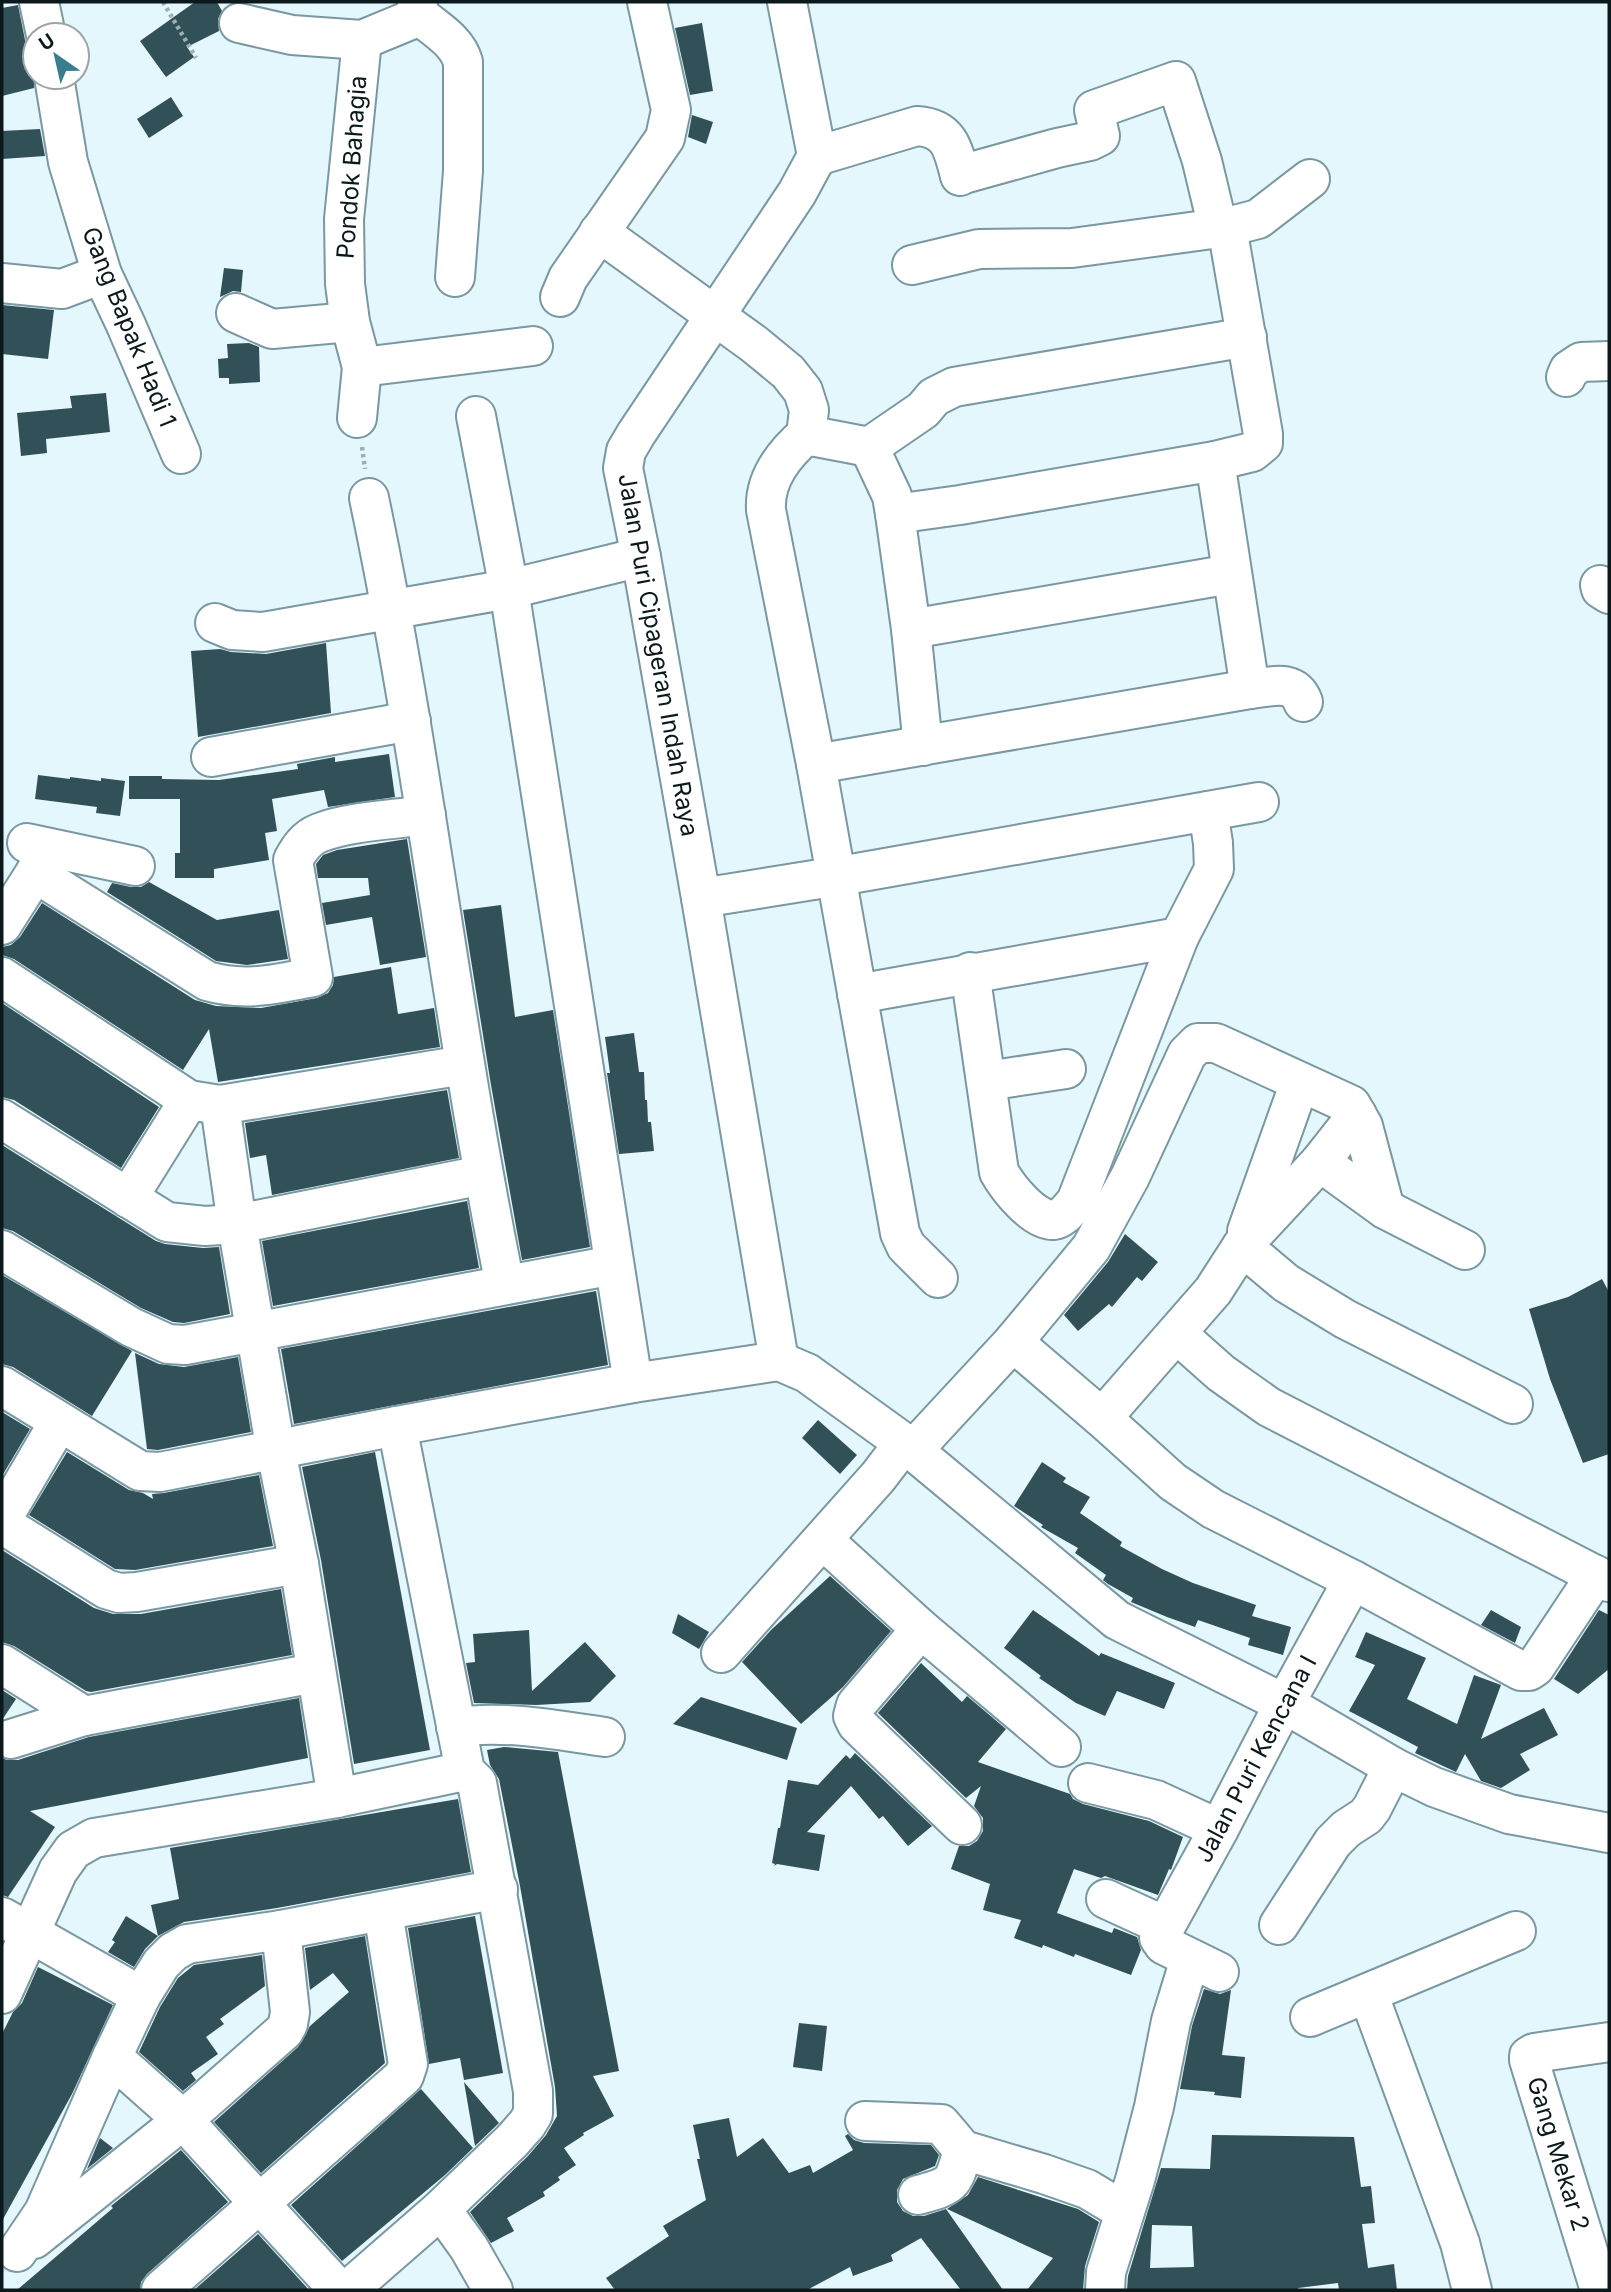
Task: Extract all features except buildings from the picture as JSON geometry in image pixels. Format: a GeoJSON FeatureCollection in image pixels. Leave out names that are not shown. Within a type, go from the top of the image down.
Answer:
{"type":"FeatureCollection","features":[{"type":"Feature","properties":{"kind":"street"},"geometry":{"type":"LineString","coordinates":[[39,2],[43,21]]}},
{"type":"Feature","properties":{"kind":"street"},"geometry":{"type":"LineString","coordinates":[[626,2],[625,11],[657,151]]}},
{"type":"Feature","properties":{"kind":"street"},"geometry":{"type":"LineString","coordinates":[[560,297],[568,278],[665,138],[671,110],[647,2]]}},
{"type":"Feature","properties":{"kind":"street"},"geometry":{"type":"LineString","coordinates":[[787,2],[817,156],[917,126],[930,127],[940,132],[951,146],[960,175],[1090,141],[1100,136],[1094,110],[1175,81],[1223,227],[1247,337],[1263,443],[1252,452],[1215,461],[895,514]]}},
{"type":"Feature","properties":{"kind":"street","name":"Pondok Bahagia"},"geometry":{"type":"LineString","coordinates":[[239,23],[292,36],[362,40],[419,9],[460,51],[463,62],[463,171],[455,277]]}},
{"type":"Feature","properties":{"kind":"street","name":"Pondok Bahagia"},"geometry":{"type":"LineString","coordinates":[[357,418],[362,367],[349,322],[345,284],[344,219],[362,40]]}},
{"type":"Feature","properties":{"kind":"street","name":"Gang Bapak Hadi 1"},"geometry":{"type":"LineString","coordinates":[[56,91],[85,281],[126,325],[181,454]]}},
{"type":"Feature","properties":{"kind":"street","name":"Jalan Puri Cipageran Indah Raya"},"geometry":{"type":"LineString","coordinates":[[779,1361],[701,898],[623,468],[626,451],[797,193],[817,156]]}},
{"type":"Feature","properties":{"kind":"street"},"geometry":{"type":"LineString","coordinates":[[912,265],[979,249],[1072,248],[1223,227],[1258,219],[1310,179]]}},
{"type":"Feature","properties":{"kind":"street"},"geometry":{"type":"LineString","coordinates":[[599,232],[788,372],[803,391],[809,410],[806,435],[789,449],[769,483],[766,498],[900,1233],[906,1246],[938,1278]]}},
{"type":"Feature","properties":{"kind":"street"},"geometry":{"type":"LineString","coordinates":[[2,284],[54,289],[85,281]]}},
{"type":"Feature","properties":{"kind":"street"},"geometry":{"type":"LineString","coordinates":[[236,313],[272,329],[349,322]]}},
{"type":"Feature","properties":{"kind":"street"},"geometry":{"type":"LineString","coordinates":[[806,435],[869,447],[923,410],[934,397],[954,387],[1247,337]]}},
{"type":"Feature","properties":{"kind":"street"},"geometry":{"type":"LineString","coordinates":[[362,367],[533,346]]}},
{"type":"Feature","properties":{"kind":"street"},"geometry":{"type":"LineString","coordinates":[[1566,377],[1569,370],[1581,362],[1609,361]]}},
{"type":"Feature","properties":{"kind":"street"},"geometry":{"type":"LineString","coordinates":[[476,416],[509,589],[633,1383]]}},
{"type":"Feature","properties":{"kind":"street"},"geometry":{"type":"LineString","coordinates":[[869,447],[892,496],[911,629],[923,746]]}},
{"type":"Feature","properties":{"kind":"street"},"geometry":{"type":"LineString","coordinates":[[1215,461],[1250,689]]}},
{"type":"Feature","properties":{"kind":"street"},"geometry":{"type":"LineString","coordinates":[[369,498],[392,609],[464,1065],[505,1285]]}},
{"type":"Feature","properties":{"kind":"street"},"geometry":{"type":"LineString","coordinates":[[215,623],[232,631],[263,632],[509,589],[641,557]]}},
{"type":"Feature","properties":{"kind":"street"},"geometry":{"type":"LineString","coordinates":[[911,629],[1231,574]]}},
{"type":"Feature","properties":{"kind":"street"},"geometry":{"type":"LineString","coordinates":[[816,764],[1250,689],[1290,686],[1296,689],[1303,702]]}},
{"type":"Feature","properties":{"kind":"street"},"geometry":{"type":"LineString","coordinates":[[211,757],[411,721]]}},
{"type":"Feature","properties":{"kind":"street"},"geometry":{"type":"LineString","coordinates":[[701,898],[836,877],[1259,802]]}},
{"type":"Feature","properties":{"kind":"street"},"geometry":{"type":"LineString","coordinates":[[970,972],[999,1172],[1009,1189],[1042,1217],[1055,1220],[1063,1216],[1076,1202],[1179,937],[1213,869],[1213,844],[1208,811]]}},
{"type":"Feature","properties":{"kind":"street"},"geometry":{"type":"LineString","coordinates":[[37,854],[207,981],[226,986],[254,988],[313,977],[293,860],[299,848],[318,834],[344,827],[426,815]]}},
{"type":"Feature","properties":{"kind":"street"},"geometry":{"type":"LineString","coordinates":[[37,854],[135,866]]}},
{"type":"Feature","properties":{"kind":"street"},"geometry":{"type":"LineString","coordinates":[[2,925],[37,854]]}},
{"type":"Feature","properties":{"kind":"street"},"geometry":{"type":"LineString","coordinates":[[857,994],[1179,937]]}},
{"type":"Feature","properties":{"kind":"street"},"geometry":{"type":"LineString","coordinates":[[2,977],[205,1102],[464,1065]]}},
{"type":"Feature","properties":{"kind":"street"},"geometry":{"type":"LineString","coordinates":[[721,1653],[878,1477],[1013,1342],[1091,1248],[1130,1177],[1187,1055],[1198,1043],[1216,1043],[1351,1105],[1363,1126],[1385,1209]]}},
{"type":"Feature","properties":{"kind":"street"},"geometry":{"type":"LineString","coordinates":[[987,1081],[1066,1069]]}},
{"type":"Feature","properties":{"kind":"street"},"geometry":{"type":"LineString","coordinates":[[1242,1246],[1300,1082]]}},
{"type":"Feature","properties":{"kind":"street"},"geometry":{"type":"LineString","coordinates":[[128,1198],[205,1102]]}},
{"type":"Feature","properties":{"kind":"street"},"geometry":{"type":"LineString","coordinates":[[205,1102],[237,1224],[276,1451],[299,1564],[337,1798]]}},
{"type":"Feature","properties":{"kind":"street"},"geometry":{"type":"LineString","coordinates":[[1102,1418],[1213,1292],[1242,1246],[1321,1162],[1357,1115]]}},
{"type":"Feature","properties":{"kind":"street"},"geometry":{"type":"LineString","coordinates":[[2,1119],[167,1222],[205,1226],[237,1224],[483,1175]]}},
{"type":"Feature","properties":{"kind":"street"},"geometry":{"type":"LineString","coordinates":[[1321,1162],[1385,1209],[1465,1250]]}},
{"type":"Feature","properties":{"kind":"street"},"geometry":{"type":"LineString","coordinates":[[1242,1246],[1286,1283],[1345,1319],[1513,1404]]}},
{"type":"Feature","properties":{"kind":"street"},"geometry":{"type":"LineString","coordinates":[[2,1250],[131,1327],[168,1344],[185,1345],[614,1265]]}},
{"type":"Feature","properties":{"kind":"street"},"geometry":{"type":"LineString","coordinates":[[1013,1342],[1173,1482],[1213,1509],[1353,1580],[1521,1671],[1529,1671],[1535,1667],[1602,1578],[1269,1407],[1221,1373],[1177,1334]]}},
{"type":"Feature","properties":{"kind":"street"},"geometry":{"type":"LineString","coordinates":[[2,1386],[140,1471],[160,1472],[633,1383],[779,1361],[807,1373],[908,1446],[1117,1620],[1285,1704],[1393,1767],[1434,1787],[1509,1814],[1609,1833]]}},
{"type":"Feature","properties":{"kind":"street"},"geometry":{"type":"LineString","coordinates":[[60,1422],[2,1521],[106,1589],[119,1593],[137,1592],[299,1564]]}},
{"type":"Feature","properties":{"kind":"street"},"geometry":{"type":"LineString","coordinates":[[348,2290],[512,2141],[533,2114],[533,2091],[498,1889],[477,1783],[465,1770],[397,1426]]}},
{"type":"Feature","properties":{"kind":"street"},"geometry":{"type":"LineString","coordinates":[[823,1540],[921,1629],[1061,1747]]}},
{"type":"Feature","properties":{"kind":"street","name":"Jalan Puri Kencana I"},"geometry":{"type":"LineString","coordinates":[[1098,2284],[1135,2180],[1154,2107],[1183,1949],[1219,1829],[1353,1580]]}},
{"type":"Feature","properties":{"kind":"street"},"geometry":{"type":"LineString","coordinates":[[921,1629],[856,1705],[853,1716],[857,1724],[962,1825]]}},
{"type":"Feature","properties":{"kind":"street"},"geometry":{"type":"LineString","coordinates":[[2,1664],[84,1716]]}},
{"type":"Feature","properties":{"kind":"street"},"geometry":{"type":"LineString","coordinates":[[7,1746],[84,1716],[316,1673]]}},
{"type":"Feature","properties":{"kind":"street"},"geometry":{"type":"LineString","coordinates":[[7,1746],[28,1713],[34,1685]]}},
{"type":"Feature","properties":{"kind":"street"},"geometry":{"type":"LineString","coordinates":[[456,1727],[473,1724],[544,1728],[605,1737]]}},
{"type":"Feature","properties":{"kind":"street"},"geometry":{"type":"LineString","coordinates":[[1279,1924],[1333,1842],[1372,1808],[1393,1767]]}},
{"type":"Feature","properties":{"kind":"street"},"geometry":{"type":"LineString","coordinates":[[2,1994],[16,1925],[73,1850],[94,1838],[337,1798],[465,1770]]}},
{"type":"Feature","properties":{"kind":"street"},"geometry":{"type":"LineString","coordinates":[[1088,1783],[1156,1800],[1219,1829]]}},
{"type":"Feature","properties":{"kind":"street"},"geometry":{"type":"LineString","coordinates":[[9,2260],[44,2212],[141,1996],[161,1964],[173,1952],[187,1944],[383,1912],[498,1889]]}},
{"type":"Feature","properties":{"kind":"street"},"geometry":{"type":"LineString","coordinates":[[1106,1899],[1183,1949]]}},
{"type":"Feature","properties":{"kind":"street"},"geometry":{"type":"LineString","coordinates":[[161,2290],[404,2076],[408,2064],[383,1912]]}},
{"type":"Feature","properties":{"kind":"street"},"geometry":{"type":"LineString","coordinates":[[16,1925],[141,1996]]}},
{"type":"Feature","properties":{"kind":"street"},"geometry":{"type":"LineString","coordinates":[[9,2260],[183,2120],[284,2031],[290,2012],[281,1930]]}},
{"type":"Feature","properties":{"kind":"street"},"geometry":{"type":"LineString","coordinates":[[1310,2017],[1516,1931]]}},
{"type":"Feature","properties":{"kind":"street"},"geometry":{"type":"LineString","coordinates":[[1368,1993],[1460,2243],[1472,2290]]}},
{"type":"Feature","properties":{"kind":"street","name":"Gang Mekar 2"},"geometry":{"type":"LineString","coordinates":[[1600,2290],[1529,2060],[1534,2053],[1542,2051],[1609,2042]]}},
{"type":"Feature","properties":{"kind":"street"},"geometry":{"type":"LineString","coordinates":[[112,2057],[183,2120],[338,2290]]}},
{"type":"Feature","properties":{"kind":"street"},"geometry":{"type":"LineString","coordinates":[[865,2121],[941,2124],[963,2150],[1087,2189],[1124,2211]]}},
{"type":"Feature","properties":{"kind":"street"},"geometry":{"type":"LineString","coordinates":[[918,2195],[944,2188],[951,2183],[963,2150]]}},
{"type":"Feature","properties":{"kind":"street"},"geometry":{"type":"LineString","coordinates":[[441,2208],[470,2248],[491,2286]]}},
{"type":"Feature","properties":{"kind":"path"},"geometry":{"type":"LineString","coordinates":[[163,2],[195,58]]}},
{"type":"Feature","properties":{"kind":"path"},"geometry":{"type":"LineString","coordinates":[[357,418],[369,498]]}}]}
